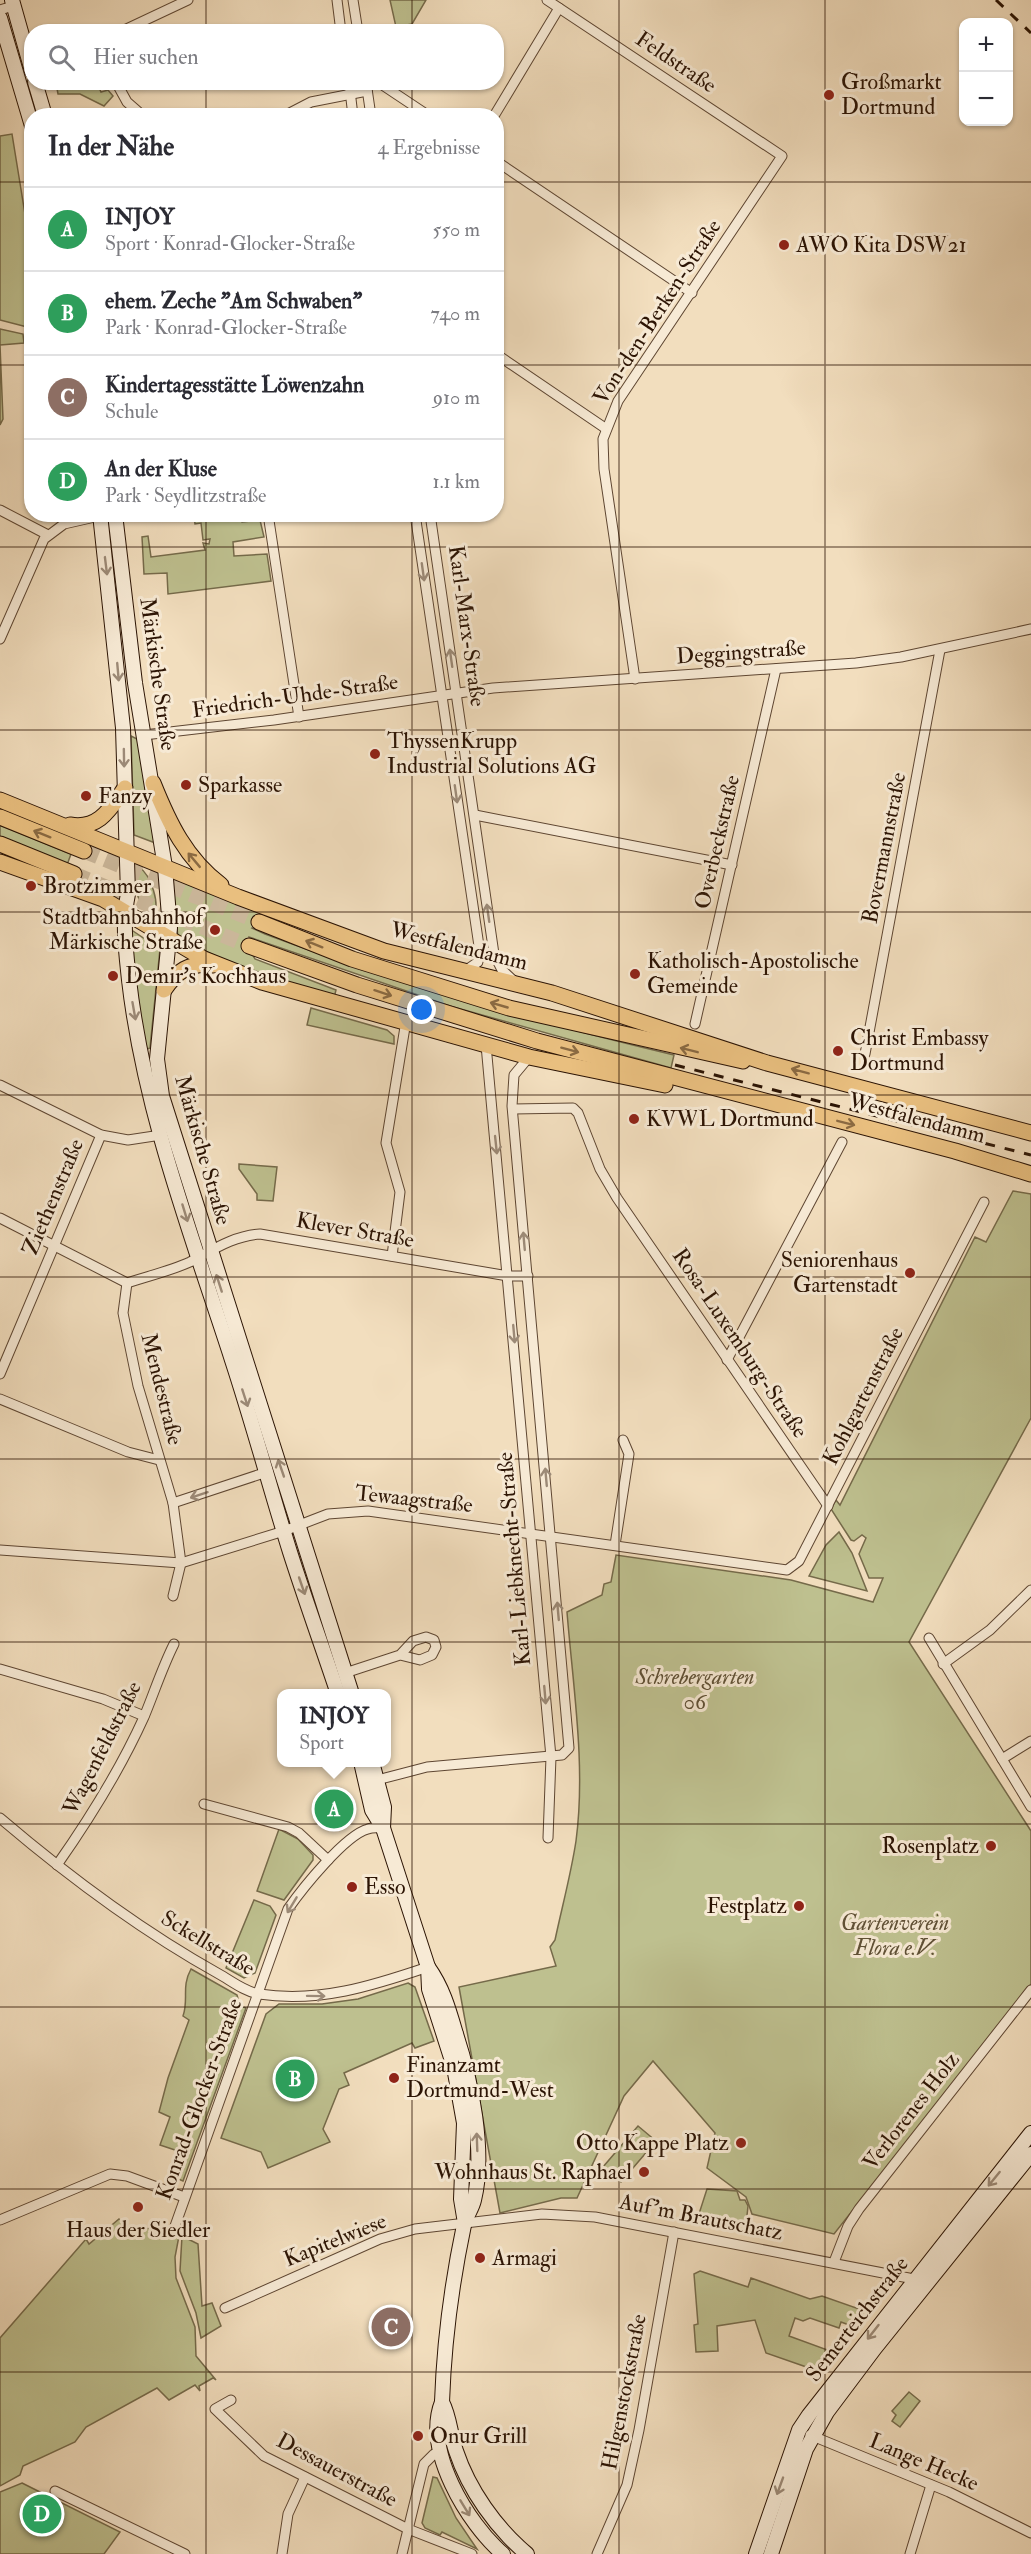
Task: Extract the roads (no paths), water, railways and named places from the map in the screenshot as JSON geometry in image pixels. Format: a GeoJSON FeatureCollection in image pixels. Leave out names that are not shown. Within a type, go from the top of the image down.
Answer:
{"type":"FeatureCollection","features":[{"type":"Feature","properties":{"kind":"main road"},"geometry":{"type":"LineString","coordinates":[[8,5],[24,49]]}},
{"type":"Feature","properties":{"kind":"main road"},"geometry":{"type":"LineString","coordinates":[[0,18],[27,108]]}},
{"type":"Feature","properties":{"kind":"main road"},"geometry":{"type":"LineString","coordinates":[[38,90],[43,108]]}},
{"type":"Feature","properties":{"kind":"main road","name":"Märkische Straße"},"geometry":{"type":"LineString","coordinates":[[103,522],[123,728],[128,894],[124,910],[132,1000],[150,1098],[161,1135],[299,1524],[350,1689]]}},
{"type":"Feature","properties":{"kind":"main road","name":"Märkische Straße"},"geometry":{"type":"LineString","coordinates":[[116,522],[144,735],[165,867],[170,928],[157,1059],[162,1096],[204,1254],[284,1531],[336,1689]]}},
{"type":"Feature","properties":{"kind":"main road"},"geometry":{"type":"LineString","coordinates":[[123,728],[144,735]]}},
{"type":"Feature","properties":{"kind":"main road"},"geometry":{"type":"LineString","coordinates":[[153,783],[171,825],[191,857],[218,883],[238,897]]}},
{"type":"Feature","properties":{"kind":"main road"},"geometry":{"type":"LineString","coordinates":[[0,800],[50,820],[73,826],[93,824],[108,812],[124,788]]}},
{"type":"Feature","properties":{"kind":"main road"},"geometry":{"type":"LineString","coordinates":[[0,817],[84,851]]}},
{"type":"Feature","properties":{"kind":"main road","name":"Westfalendamm"},"geometry":{"type":"LineString","coordinates":[[50,820],[238,897],[374,948],[464,972],[517,983],[767,1063],[1031,1133]]}},
{"type":"Feature","properties":{"kind":"main road"},"geometry":{"type":"LineString","coordinates":[[0,844],[74,874]]}},
{"type":"Feature","properties":{"kind":"main road","name":"Westfalendamm"},"geometry":{"type":"LineString","coordinates":[[0,862],[71,886],[124,910],[168,939],[219,966],[288,990],[529,1057],[699,1092],[721,1090]]}},
{"type":"Feature","properties":{"kind":"main road","name":"Westfalendamm"},"geometry":{"type":"LineString","coordinates":[[259,922],[352,959],[510,1008],[720,1057],[767,1063]]}},
{"type":"Feature","properties":{"kind":"main road","name":"Westfalendamm"},"geometry":{"type":"LineString","coordinates":[[249,946],[357,985],[486,1026],[955,1151],[1031,1174]]}},
{"type":"Feature","properties":{"kind":"main road"},"geometry":{"type":"LineString","coordinates":[[164,990],[177,973],[190,965],[219,966]]}},
{"type":"Feature","properties":{"kind":"main road"},"geometry":{"type":"LineString","coordinates":[[362,1767],[372,1810],[383,1828],[428,1967],[440,1984],[465,2063],[472,2098],[477,2145],[476,2184],[474,2200],[465,2223],[442,2402],[438,2413],[438,2453],[464,2507],[482,2533],[500,2553]]}},
{"type":"Feature","properties":{"kind":"main road"},"geometry":{"type":"LineString","coordinates":[[373,1767],[384,1807],[383,1828]]}},
{"type":"Feature","properties":{"kind":"main road","name":"Semerteichstraße"},"geometry":{"type":"LineString","coordinates":[[756,2554],[806,2433],[1031,2133]]}},
{"type":"Feature","properties":{"kind":"main road","name":"Semerteichstraße"},"geometry":{"type":"LineString","coordinates":[[921,2281],[1031,2154]]}},
{"type":"Feature","properties":{"kind":"main road"},"geometry":{"type":"LineString","coordinates":[[442,2402],[448,2414],[457,2453],[474,2491],[508,2536],[527,2554]]}},
{"type":"Feature","properties":{"kind":"main road","name":"Semerteichstraße"},"geometry":{"type":"LineString","coordinates":[[771,2554],[806,2433]]}},
{"type":"Feature","properties":{"kind":"main road"},"geometry":{"type":"LineString","coordinates":[[438,2453],[458,2470],[465,2486],[474,2491]]}},
{"type":"Feature","properties":{"kind":"street"},"geometry":{"type":"LineString","coordinates":[[137,24],[188,0]]}},
{"type":"Feature","properties":{"kind":"street"},"geometry":{"type":"LineString","coordinates":[[337,0],[340,24]]}},
{"type":"Feature","properties":{"kind":"street"},"geometry":{"type":"LineString","coordinates":[[353,0],[357,24]]}},
{"type":"Feature","properties":{"kind":"street","name":"Feldstraße"},"geometry":{"type":"LineString","coordinates":[[547,0],[782,156]]}},
{"type":"Feature","properties":{"kind":"street"},"geometry":{"type":"LineString","coordinates":[[499,108],[559,8]]}},
{"type":"Feature","properties":{"kind":"street"},"geometry":{"type":"LineString","coordinates":[[120,90],[127,102],[134,108]]}},
{"type":"Feature","properties":{"kind":"street"},"geometry":{"type":"LineString","coordinates":[[350,90],[353,108]]}},
{"type":"Feature","properties":{"kind":"street"},"geometry":{"type":"LineString","coordinates":[[299,108],[311,102],[360,90]]}},
{"type":"Feature","properties":{"kind":"street"},"geometry":{"type":"LineString","coordinates":[[367,90],[370,108]]}},
{"type":"Feature","properties":{"kind":"street"},"geometry":{"type":"LineString","coordinates":[[390,90],[417,108]]}},
{"type":"Feature","properties":{"kind":"street","name":"Von-den-Berken-Straße"},"geometry":{"type":"LineString","coordinates":[[635,679],[604,476],[603,439],[606,428],[618,401],[782,156]]}},
{"type":"Feature","properties":{"kind":"street"},"geometry":{"type":"LineString","coordinates":[[504,165],[692,293]]}},
{"type":"Feature","properties":{"kind":"street"},"geometry":{"type":"LineString","coordinates":[[504,359],[606,428]]}},
{"type":"Feature","properties":{"kind":"street"},"geometry":{"type":"LineString","coordinates":[[0,510],[48,535]]}},
{"type":"Feature","properties":{"kind":"street"},"geometry":{"type":"LineString","coordinates":[[0,639],[40,544],[64,524],[72,522]]}},
{"type":"Feature","properties":{"kind":"street"},"geometry":{"type":"LineString","coordinates":[[269,522],[298,717]]}},
{"type":"Feature","properties":{"kind":"street","name":"Karl-Marx-Straße"},"geometry":{"type":"LineString","coordinates":[[417,522],[474,815],[494,954],[502,970],[517,983]]}},
{"type":"Feature","properties":{"kind":"street","name":"Karl-Marx-Straße"},"geometry":{"type":"LineString","coordinates":[[431,522],[479,946],[478,962],[464,972]]}},
{"type":"Feature","properties":{"kind":"street","name":"Deggingstraße"},"geometry":{"type":"LineString","coordinates":[[449,693],[856,663],[940,650],[1031,629]]}},
{"type":"Feature","properties":{"kind":"street","name":"Bovermannstraße"},"geometry":{"type":"LineString","coordinates":[[865,1054],[940,650]]}},
{"type":"Feature","properties":{"kind":"street","name":"Overbeckstraße"},"geometry":{"type":"LineString","coordinates":[[695,1023],[776,669]]}},
{"type":"Feature","properties":{"kind":"street","name":"Friedrich-Uhde-Straße"},"geometry":{"type":"LineString","coordinates":[[144,735],[298,717],[449,693]]}},
{"type":"Feature","properties":{"kind":"street"},"geometry":{"type":"LineString","coordinates":[[474,815],[732,865]]}},
{"type":"Feature","properties":{"kind":"street"},"geometry":{"type":"LineString","coordinates":[[392,1256],[400,1192],[386,1143],[406,1021]]}},
{"type":"Feature","properties":{"kind":"street","name":"Karl-Liebknecht-Straße"},"geometry":{"type":"LineString","coordinates":[[486,1045],[551,1757],[548,1838]]}},
{"type":"Feature","properties":{"kind":"street","name":"Karl-Liebknecht-Straße"},"geometry":{"type":"LineString","coordinates":[[529,1057],[514,1076],[513,1108],[552,1535],[568,1752],[551,1757]]}},
{"type":"Feature","properties":{"kind":"street"},"geometry":{"type":"LineString","coordinates":[[0,1085],[101,1135],[128,1140],[161,1135]]}},
{"type":"Feature","properties":{"kind":"street"},"geometry":{"type":"LineString","coordinates":[[492,1108],[513,1108]]}},
{"type":"Feature","properties":{"kind":"street","name":"Rosa-Luxemburg-Straße"},"geometry":{"type":"LineString","coordinates":[[513,1108],[573,1108],[578,1113],[600,1169],[641,1233],[828,1506]]}},
{"type":"Feature","properties":{"kind":"street","name":"Ziethenstraße"},"geometry":{"type":"LineString","coordinates":[[0,1374],[101,1135]]}},
{"type":"Feature","properties":{"kind":"street"},"geometry":{"type":"LineString","coordinates":[[727,1360],[842,1142]]}},
{"type":"Feature","properties":{"kind":"street","name":"Kohlgartenstraße"},"geometry":{"type":"LineString","coordinates":[[787,1570],[799,1561],[984,1202]]}},
{"type":"Feature","properties":{"kind":"street"},"geometry":{"type":"LineString","coordinates":[[0,1218],[127,1283]]}},
{"type":"Feature","properties":{"kind":"street","name":"Klever Straße"},"geometry":{"type":"LineString","coordinates":[[127,1283],[247,1235],[260,1234],[508,1276]]}},
{"type":"Feature","properties":{"kind":"street"},"geometry":{"type":"LineString","coordinates":[[508,1276],[528,1276]]}},
{"type":"Feature","properties":{"kind":"street","name":"Mendestraße"},"geometry":{"type":"LineString","coordinates":[[127,1283],[123,1313],[138,1386],[173,1503],[181,1563],[173,1596]]}},
{"type":"Feature","properties":{"kind":"street"},"geometry":{"type":"LineString","coordinates":[[0,1399],[128,1452],[159,1460]]}},
{"type":"Feature","properties":{"kind":"street"},"geometry":{"type":"LineString","coordinates":[[615,1545],[629,1454],[623,1440]]}},
{"type":"Feature","properties":{"kind":"street"},"geometry":{"type":"LineString","coordinates":[[173,1503],[267,1472]]}},
{"type":"Feature","properties":{"kind":"street","name":"Tewaagstraße"},"geometry":{"type":"LineString","coordinates":[[181,1563],[284,1531],[328,1514],[368,1511],[531,1532],[787,1570]]}},
{"type":"Feature","properties":{"kind":"street"},"geometry":{"type":"LineString","coordinates":[[0,1550],[181,1563]]}},
{"type":"Feature","properties":{"kind":"street"},"geometry":{"type":"LineString","coordinates":[[943,1664],[990,1630],[1031,1590]]}},
{"type":"Feature","properties":{"kind":"street"},"geometry":{"type":"LineString","coordinates":[[929,1638],[1031,1807]]}},
{"type":"Feature","properties":{"kind":"street","name":"Wagenfeldstraße"},"geometry":{"type":"LineString","coordinates":[[57,1865],[93,1814],[144,1716],[174,1644]]}},
{"type":"Feature","properties":{"kind":"street"},"geometry":{"type":"LineString","coordinates":[[345,1673],[400,1655]]}},
{"type":"Feature","properties":{"kind":"street"},"geometry":{"type":"LineString","coordinates":[[0,1670],[103,1699],[144,1716]]}},
{"type":"Feature","properties":{"kind":"street"},"geometry":{"type":"LineString","coordinates":[[1002,1759],[1031,1741]]}},
{"type":"Feature","properties":{"kind":"street"},"geometry":{"type":"LineString","coordinates":[[377,1780],[428,1767],[551,1757]]}},
{"type":"Feature","properties":{"kind":"street"},"geometry":{"type":"LineString","coordinates":[[204,1804],[288,1827],[299,1833],[328,1860]]}},
{"type":"Feature","properties":{"kind":"street","name":"Sckellstraße"},"geometry":{"type":"LineString","coordinates":[[0,1818],[57,1865],[153,1934],[257,1994],[324,1996],[360,1990],[428,1967]]}},
{"type":"Feature","properties":{"kind":"street","name":"Konrad-Glocker-Straße"},"geometry":{"type":"LineString","coordinates":[[175,2226],[288,1909],[306,1883],[328,1860],[368,1828],[383,1828]]}},
{"type":"Feature","properties":{"kind":"street","name":"Verlorenes Holz"},"geometry":{"type":"LineString","coordinates":[[834,2262],[848,2226],[859,2209],[1031,1990]]}},
{"type":"Feature","properties":{"kind":"street"},"geometry":{"type":"LineString","coordinates":[[0,2220],[110,2174],[127,2176],[184,2197]]}},
{"type":"Feature","properties":{"kind":"street","name":"Auf'm Brautschatz"},"geometry":{"type":"LineString","coordinates":[[465,2223],[560,2214],[674,2232],[921,2281]]}},
{"type":"Feature","properties":{"kind":"street","name":"Kapitelwiese"},"geometry":{"type":"LineString","coordinates":[[225,2308],[380,2239],[415,2229],[465,2223]]}},
{"type":"Feature","properties":{"kind":"street","name":"Hilgenstockstraße"},"geometry":{"type":"LineString","coordinates":[[597,2554],[628,2479],[674,2232]]}},
{"type":"Feature","properties":{"kind":"street","name":"Dessauerstraße"},"geometry":{"type":"LineString","coordinates":[[231,2400],[215,2409],[264,2456],[408,2529],[472,2554]]}},
{"type":"Feature","properties":{"kind":"street","name":"Lange Hecke"},"geometry":{"type":"LineString","coordinates":[[806,2433],[931,2485],[1031,2533]]}},
{"type":"Feature","properties":{"kind":"street"},"geometry":{"type":"LineString","coordinates":[[402,2554],[424,2464],[438,2453]]}},
{"type":"Feature","properties":{"kind":"street"},"geometry":{"type":"LineString","coordinates":[[282,2554],[288,2514],[305,2477]]}},
{"type":"Feature","properties":{"kind":"street"},"geometry":{"type":"LineString","coordinates":[[910,2554],[931,2485]]}},
{"type":"Feature","properties":{"kind":"street"},"geometry":{"type":"LineString","coordinates":[[55,2491],[185,2554]]}},
{"type":"Feature","properties":{"kind":"street"},"geometry":{"type":"LineString","coordinates":[[500,2553],[508,2536]]}},
{"type":"Feature","properties":{"kind":"tunnel"},"geometry":{"type":"LineString","coordinates":[[84,851],[259,922]]}},
{"type":"Feature","properties":{"kind":"tunnel"},"geometry":{"type":"LineString","coordinates":[[74,874],[249,946]]}},
{"type":"Feature","properties":{"kind":"railway"},"geometry":{"type":"LineString","coordinates":[[996,0],[1031,33]]}},
{"type":"Feature","properties":{"kind":"railway"},"geometry":{"type":"LineString","coordinates":[[675,1065],[1031,1155]]}},
{"type":"Feature","properties":{"kind":"place","name":"Großmarkt Dortmund"},"geometry":{"type":"Point","coordinates":[829,95]}},
{"type":"Feature","properties":{"kind":"place","name":"AWO Kita DSW21"},"geometry":{"type":"Point","coordinates":[784,245]}},
{"type":"Feature","properties":{"kind":"place","name":"ThyssenKrupp Industrial Solutions AG"},"geometry":{"type":"Point","coordinates":[375,754]}},
{"type":"Feature","properties":{"kind":"place","name":"Sparkasse"},"geometry":{"type":"Point","coordinates":[186,785]}},
{"type":"Feature","properties":{"kind":"place","name":"Fanzy"},"geometry":{"type":"Point","coordinates":[86,796]}},
{"type":"Feature","properties":{"kind":"place","name":"Brotzimmer"},"geometry":{"type":"Point","coordinates":[31,886]}},
{"type":"Feature","properties":{"kind":"place","name":"Stadtbahnbahnhof Märkische Straße"},"geometry":{"type":"Point","coordinates":[215,930]}},
{"type":"Feature","properties":{"kind":"place","name":"Katholisch-Apostolische Gemeinde"},"geometry":{"type":"Point","coordinates":[635,974]}},
{"type":"Feature","properties":{"kind":"place","name":"Demir's Kochhaus"},"geometry":{"type":"Point","coordinates":[113,976]}},
{"type":"Feature","properties":{"kind":"place","name":"Christ Embassy Dortmund"},"geometry":{"type":"Point","coordinates":[838,1051]}},
{"type":"Feature","properties":{"kind":"place","name":"KVWL Dortmund"},"geometry":{"type":"Point","coordinates":[634,1119]}},
{"type":"Feature","properties":{"kind":"place","name":"Seniorenhaus Gartenstadt"},"geometry":{"type":"Point","coordinates":[910,1273]}},
{"type":"Feature","properties":{"kind":"place","name":"INJOY"},"geometry":{"type":"Point","coordinates":[334,1809]}},
{"type":"Feature","properties":{"kind":"place","name":"Rosenplatz"},"geometry":{"type":"Point","coordinates":[991,1846]}},
{"type":"Feature","properties":{"kind":"place","name":"Esso"},"geometry":{"type":"Point","coordinates":[352,1887]}},
{"type":"Feature","properties":{"kind":"place","name":"Festplatz"},"geometry":{"type":"Point","coordinates":[799,1906]}},
{"type":"Feature","properties":{"kind":"place","name":"Finanzamt Dortmund-West"},"geometry":{"type":"Point","coordinates":[394,2078]}},
{"type":"Feature","properties":{"kind":"place","name":"ehem. Zeche \"Am Schwaben\""},"geometry":{"type":"Point","coordinates":[295,2079]}},
{"type":"Feature","properties":{"kind":"place","name":"Otto Kappe Platz"},"geometry":{"type":"Point","coordinates":[741,2143]}},
{"type":"Feature","properties":{"kind":"place","name":"Wohnhaus St. Raphael"},"geometry":{"type":"Point","coordinates":[644,2172]}},
{"type":"Feature","properties":{"kind":"place","name":"Haus der Siedler"},"geometry":{"type":"Point","coordinates":[138,2207]}},
{"type":"Feature","properties":{"kind":"place","name":"Armagi"},"geometry":{"type":"Point","coordinates":[480,2258]}},
{"type":"Feature","properties":{"kind":"place","name":"Kindertagesstätte Löwenzahn"},"geometry":{"type":"Point","coordinates":[391,2327]}},
{"type":"Feature","properties":{"kind":"place","name":"Onur Grill"},"geometry":{"type":"Point","coordinates":[418,2436]}},
{"type":"Feature","properties":{"kind":"place","name":"An der Kluse"},"geometry":{"type":"Point","coordinates":[42,2514]}},
{"type":"Feature","properties":{"kind":"park label","name":"Schrebergarten 06"},"geometry":{"type":"Point","coordinates":[695,1690]}},
{"type":"Feature","properties":{"kind":"park label","name":"Gartenverein Flora e.V."},"geometry":{"type":"Point","coordinates":[895,1936]}}]}
